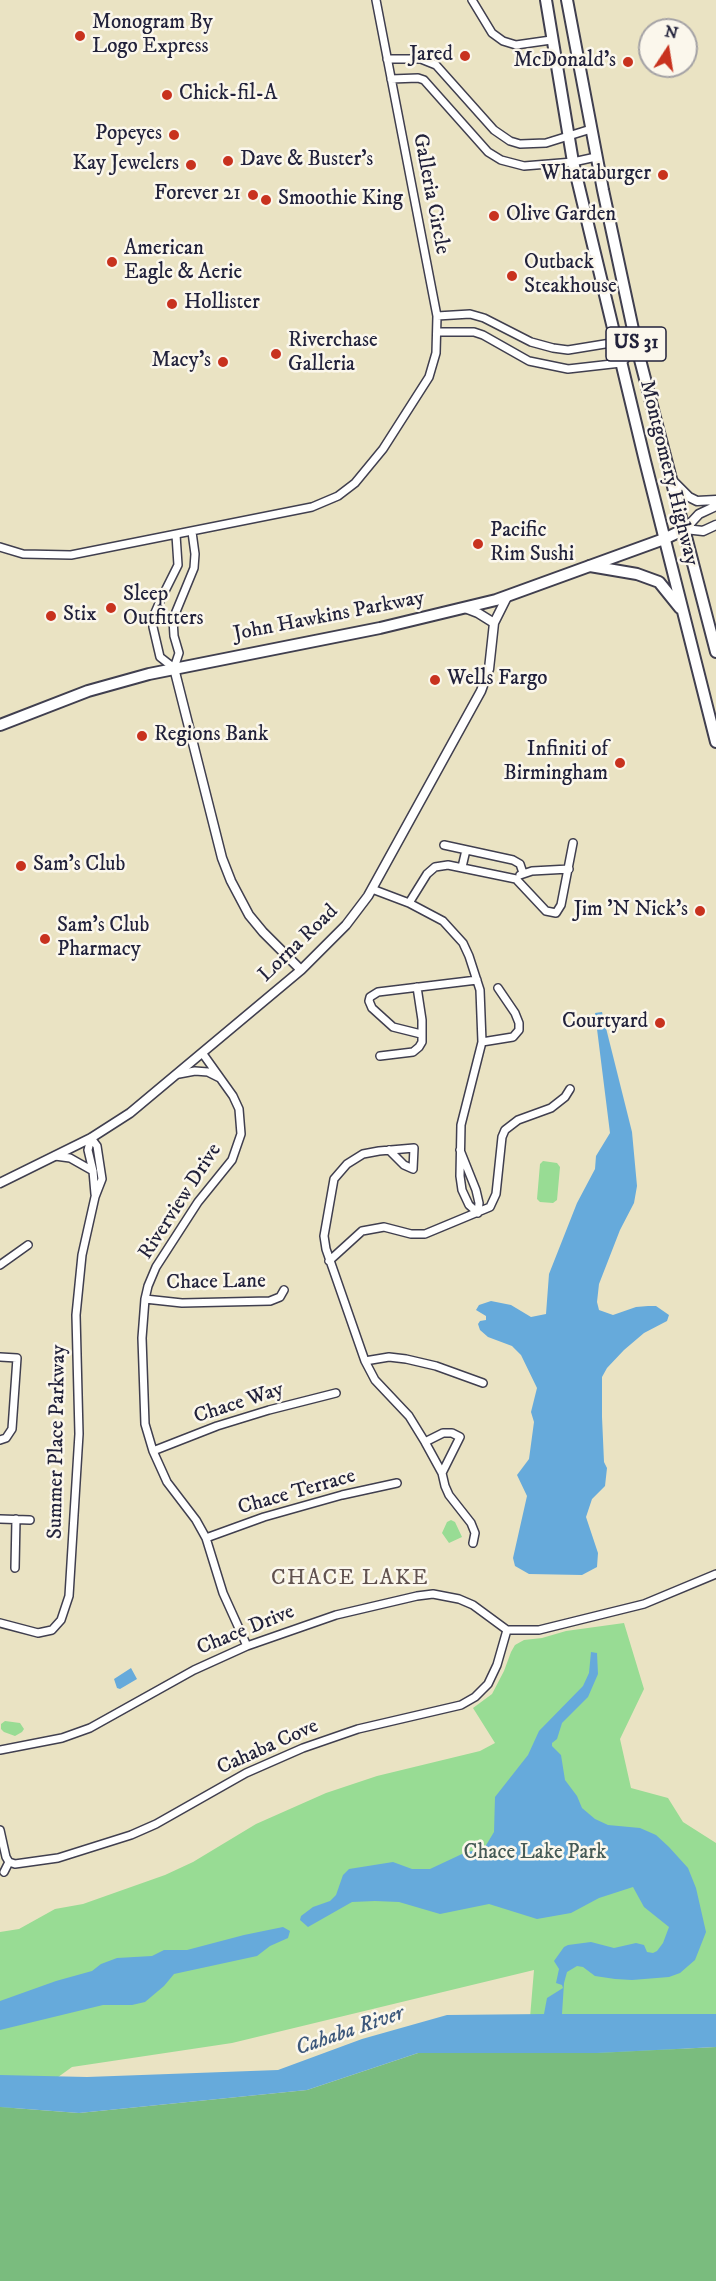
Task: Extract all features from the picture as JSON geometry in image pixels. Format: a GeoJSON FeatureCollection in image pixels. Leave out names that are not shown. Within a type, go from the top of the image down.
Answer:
{"type":"FeatureCollection","features":[{"type":"Feature","properties":{"kind":"main road","name":"Montgomery Highway"},"geometry":{"type":"LineString","coordinates":[[546,0],[573,162],[664,539],[716,742]]}},
{"type":"Feature","properties":{"kind":"main road","name":"Montgomery Highway"},"geometry":{"type":"LineString","coordinates":[[567,0],[596,158],[637,348],[716,652]]}},
{"type":"Feature","properties":{"kind":"main road","name":"John Hawkins Parkway"},"geometry":{"type":"LineString","coordinates":[[0,725],[88,691],[174,668],[380,628],[507,597],[664,539],[685,529]]}},
{"type":"Feature","properties":{"kind":"main road"},"geometry":{"type":"LineString","coordinates":[[590,566],[637,574],[659,582],[683,612]]}},
{"type":"Feature","properties":{"kind":"street","name":"Galleria Circle"},"geometry":{"type":"LineString","coordinates":[[0,547],[24,554],[71,555],[312,507],[338,496],[355,483],[383,449],[424,387],[436,353],[437,316],[376,0]]}},
{"type":"Feature","properties":{"kind":"street"},"geometry":{"type":"LineString","coordinates":[[472,0],[492,33],[503,41],[516,45],[551,40]]}},
{"type":"Feature","properties":{"kind":"street"},"geometry":{"type":"LineString","coordinates":[[387,59],[421,59],[436,65],[494,130],[510,141],[520,144],[546,143],[591,129]]}},
{"type":"Feature","properties":{"kind":"street","name":"Galleria Circle"},"geometry":{"type":"LineString","coordinates":[[391,79],[418,78],[429,84],[482,146],[501,160],[524,166],[596,158]]}},
{"type":"Feature","properties":{"kind":"street"},"geometry":{"type":"LineString","coordinates":[[437,316],[461,314],[484,318],[531,342],[553,348],[568,350],[617,342],[637,348]]}},
{"type":"Feature","properties":{"kind":"street"},"geometry":{"type":"LineString","coordinates":[[437,332],[474,332],[529,361],[554,368],[568,369],[621,363],[637,348]]}},
{"type":"Feature","properties":{"kind":"street"},"geometry":{"type":"LineString","coordinates":[[672,480],[696,501],[716,500]]}},
{"type":"Feature","properties":{"kind":"street"},"geometry":{"type":"LineString","coordinates":[[685,529],[699,514],[716,506]]}},
{"type":"Feature","properties":{"kind":"street"},"geometry":{"type":"LineString","coordinates":[[685,529],[703,531],[716,525]]}},
{"type":"Feature","properties":{"kind":"street"},"geometry":{"type":"LineString","coordinates":[[192,532],[194,568],[173,619],[179,653],[174,668],[222,858],[231,881],[249,915],[301,970]]}},
{"type":"Feature","properties":{"kind":"street"},"geometry":{"type":"LineString","coordinates":[[174,668],[159,657],[153,627],[158,607],[177,565],[176,535]]}},
{"type":"Feature","properties":{"kind":"street","name":"Lorna Road"},"geometry":{"type":"LineString","coordinates":[[0,1183],[91,1138],[130,1113],[301,970],[346,925],[372,889],[481,691],[491,655],[494,623],[507,597]]}},
{"type":"Feature","properties":{"kind":"street"},"geometry":{"type":"LineString","coordinates":[[465,608],[494,623]]}},
{"type":"Feature","properties":{"kind":"street"},"geometry":{"type":"LineString","coordinates":[[409,903],[427,874],[435,867],[448,865],[516,879],[546,911],[556,912],[561,905],[573,843]]}},
{"type":"Feature","properties":{"kind":"street"},"geometry":{"type":"LineString","coordinates":[[444,845],[513,860],[520,864],[523,873]]}},
{"type":"Feature","properties":{"kind":"street"},"geometry":{"type":"LineString","coordinates":[[462,867],[466,850]]}},
{"type":"Feature","properties":{"kind":"street"},"geometry":{"type":"LineString","coordinates":[[516,879],[523,873],[569,870]]}},
{"type":"Feature","properties":{"kind":"street"},"geometry":{"type":"LineString","coordinates":[[372,889],[409,903],[443,921],[454,932],[469,956],[477,980],[480,990],[482,1042],[461,1125],[460,1176],[462,1191],[469,1205],[478,1213]]}},
{"type":"Feature","properties":{"kind":"street"},"geometry":{"type":"LineString","coordinates":[[421,1034],[393,1027],[372,1008],[370,997],[378,992],[477,980]]}},
{"type":"Feature","properties":{"kind":"street"},"geometry":{"type":"LineString","coordinates":[[380,1056],[413,1052],[422,1042],[422,1020],[417,987]]}},
{"type":"Feature","properties":{"kind":"street"},"geometry":{"type":"LineString","coordinates":[[482,1042],[513,1037],[519,1030],[515,1013],[498,988]]}},
{"type":"Feature","properties":{"kind":"street","name":"Riverview Drive"},"geometry":{"type":"LineString","coordinates":[[203,1054],[223,1080],[239,1109],[241,1134],[237,1149],[228,1166],[198,1202],[156,1267],[145,1299],[142,1338],[145,1424],[153,1451],[167,1482],[196,1520],[206,1538],[223,1593],[247,1646]]}},
{"type":"Feature","properties":{"kind":"street"},"geometry":{"type":"LineString","coordinates":[[179,1074],[195,1071],[208,1072],[223,1080]]}},
{"type":"Feature","properties":{"kind":"street"},"geometry":{"type":"LineString","coordinates":[[329,1261],[362,1231],[384,1227],[411,1234],[425,1234],[490,1207],[496,1194],[502,1137],[505,1130],[518,1120],[550,1108],[565,1097],[570,1089]]}},
{"type":"Feature","properties":{"kind":"street","name":"Summer Place Parkway"},"geometry":{"type":"LineString","coordinates":[[91,1138],[88,1150],[93,1171],[95,1197]]}},
{"type":"Feature","properties":{"kind":"street","name":"Summer Place Parkway"},"geometry":{"type":"LineString","coordinates":[[0,1623],[38,1634],[52,1630],[61,1620],[69,1596],[79,1434],[76,1315],[82,1256],[95,1197],[102,1179],[97,1146],[91,1138]]}},
{"type":"Feature","properties":{"kind":"street"},"geometry":{"type":"LineString","coordinates":[[389,1150],[363,1154],[347,1164],[334,1179],[324,1236],[329,1261],[365,1361],[375,1380],[409,1416],[425,1442],[442,1473],[449,1495],[471,1523],[475,1533],[473,1543]]}},
{"type":"Feature","properties":{"kind":"street"},"geometry":{"type":"LineString","coordinates":[[460,1150],[476,1190],[479,1203],[478,1213]]}},
{"type":"Feature","properties":{"kind":"street"},"geometry":{"type":"LineString","coordinates":[[55,1156],[70,1158],[93,1171]]}},
{"type":"Feature","properties":{"kind":"street"},"geometry":{"type":"LineString","coordinates":[[0,1264],[28,1245]]}},
{"type":"Feature","properties":{"kind":"street","name":"Chace Lane"},"geometry":{"type":"LineString","coordinates":[[145,1299],[182,1303],[270,1301],[280,1297],[284,1290]]}},
{"type":"Feature","properties":{"kind":"street"},"geometry":{"type":"LineString","coordinates":[[0,1357],[17,1358],[12,1429],[6,1438],[0,1440]]}},
{"type":"Feature","properties":{"kind":"street"},"geometry":{"type":"LineString","coordinates":[[365,1361],[389,1357],[406,1359],[436,1366],[483,1383]]}},
{"type":"Feature","properties":{"kind":"street","name":"Chace Way"},"geometry":{"type":"LineString","coordinates":[[153,1451],[259,1413],[336,1393]]}},
{"type":"Feature","properties":{"kind":"street"},"geometry":{"type":"LineString","coordinates":[[425,1442],[443,1433],[452,1433],[460,1437],[442,1473]]}},
{"type":"Feature","properties":{"kind":"street","name":"Chace Terrace"},"geometry":{"type":"LineString","coordinates":[[206,1538],[264,1517],[342,1495],[397,1483]]}},
{"type":"Feature","properties":{"kind":"street"},"geometry":{"type":"LineString","coordinates":[[0,1519],[30,1520]]}},
{"type":"Feature","properties":{"kind":"street"},"geometry":{"type":"LineString","coordinates":[[15,1568],[16,1519]]}},
{"type":"Feature","properties":{"kind":"street"},"geometry":{"type":"LineString","coordinates":[[507,1630],[539,1630],[644,1604],[716,1574]]}},
{"type":"Feature","properties":{"kind":"street","name":"Chace Drive"},"geometry":{"type":"LineString","coordinates":[[0,1750],[62,1738],[90,1728],[194,1670],[247,1646],[336,1615],[433,1594],[459,1599],[473,1605],[507,1630]]}},
{"type":"Feature","properties":{"kind":"street","name":"Cahaba Cove"},"geometry":{"type":"LineString","coordinates":[[9,1862],[15,1864],[58,1858],[106,1844],[156,1824],[246,1773],[303,1748],[358,1729],[461,1705],[475,1697],[488,1684],[497,1665],[507,1630]]}},
{"type":"Feature","properties":{"kind":"street"},"geometry":{"type":"LineString","coordinates":[[0,1830],[9,1862],[4,1872]]}},
{"type":"Feature","properties":{"kind":"green space"},"geometry":{"type":"Polygon","coordinates":[[[543,1161],[557,1163],[560,1167],[557,1200],[553,1203],[540,1202],[537,1199],[540,1164],[543,1161]]]}},
{"type":"Feature","properties":{"kind":"green space"},"geometry":{"type":"Polygon","coordinates":[[[451,1520],[455,1522],[462,1537],[449,1543],[442,1533],[447,1522],[451,1520]]]}},
{"type":"Feature","properties":{"kind":"green space","name":"Chace Lake Park"},"geometry":{"type":"Polygon","coordinates":[[[624,1623],[644,1689],[620,1739],[631,1788],[668,1798],[683,1822],[716,1843],[716,2045],[526,2065],[534,1970],[232,2043],[72,2067],[0,2119],[0,1932],[19,1929],[55,1909],[83,1904],[165,1875],[193,1862],[256,1824],[326,1793],[377,1776],[480,1751],[495,1743],[473,1708],[492,1694],[515,1645],[524,1640],[542,1638],[566,1631],[624,1623]]]}},
{"type":"Feature","properties":{"kind":"green space"},"geometry":{"type":"Polygon","coordinates":[[[5,1721],[20,1723],[24,1729],[15,1736],[4,1732],[1,1724],[5,1721]]]}},
{"type":"Feature","properties":{"kind":"green space"},"geometry":{"type":"Polygon","coordinates":[[[716,2047],[716,2281],[0,2281],[0,2107],[79,2113],[307,2090],[418,2053],[597,2053],[716,2047]]]}},
{"type":"Feature","properties":{"kind":"water"},"geometry":{"type":"Polygon","coordinates":[[[602,1012],[632,1132],[637,1186],[634,1203],[620,1230],[599,1284],[597,1302],[599,1310],[613,1315],[636,1307],[656,1306],[669,1315],[667,1321],[644,1333],[624,1350],[607,1368],[602,1377],[604,1462],[607,1468],[605,1486],[592,1499],[586,1517],[598,1553],[597,1567],[582,1575],[529,1574],[515,1566],[513,1558],[527,1496],[517,1475],[529,1459],[534,1422],[531,1412],[537,1388],[521,1355],[512,1346],[488,1337],[480,1330],[478,1324],[486,1320],[486,1316],[476,1310],[479,1305],[491,1301],[511,1305],[531,1317],[546,1314],[549,1274],[577,1203],[595,1169],[596,1156],[610,1133],[595,1013],[602,1012]]]}},
{"type":"Feature","properties":{"kind":"water"},"geometry":{"type":"Polygon","coordinates":[[[591,1652],[597,1653],[598,1674],[588,1697],[562,1723],[557,1739],[552,1743],[561,1755],[565,1780],[577,1796],[582,1808],[595,1819],[608,1825],[640,1828],[656,1835],[669,1847],[688,1868],[696,1888],[706,1932],[695,1960],[680,1973],[669,1977],[615,1979],[595,1976],[583,1967],[577,1966],[567,1972],[562,2014],[716,2014],[716,2047],[597,2053],[418,2053],[307,2090],[79,2113],[0,2107],[0,2075],[87,2077],[278,2070],[362,2039],[447,2015],[544,2014],[547,1998],[563,1988],[562,1985],[556,1983],[559,1969],[554,1961],[564,1947],[591,1942],[614,1948],[636,1943],[644,1945],[647,1952],[657,1951],[669,1927],[644,1907],[633,1887],[599,1898],[571,1913],[537,1919],[489,1904],[440,1914],[399,1902],[375,1901],[352,1902],[308,1927],[300,1920],[301,1916],[313,1907],[330,1901],[336,1895],[343,1875],[349,1869],[393,1862],[412,1869],[430,1869],[462,1854],[485,1847],[494,1832],[495,1797],[528,1755],[539,1731],[583,1686],[589,1673],[591,1652]]]}},
{"type":"Feature","properties":{"kind":"water"},"geometry":{"type":"Polygon","coordinates":[[[131,1668],[137,1679],[120,1689],[117,1688],[114,1679],[131,1668]]]}},
{"type":"Feature","properties":{"kind":"water"},"geometry":{"type":"Polygon","coordinates":[[[283,1927],[290,1931],[288,1938],[270,1946],[257,1956],[174,1974],[145,2002],[132,2005],[103,2005],[0,2030],[0,2001],[92,1971],[101,1964],[117,1958],[152,1956],[164,1950],[187,1950],[283,1927]]]}},
{"type":"Feature","properties":{"kind":"place","name":"Monogram By Logo Express"},"geometry":{"type":"Point","coordinates":[80,36]}},
{"type":"Feature","properties":{"kind":"place","name":"Jared"},"geometry":{"type":"Point","coordinates":[465,56]}},
{"type":"Feature","properties":{"kind":"place","name":"McDonald's"},"geometry":{"type":"Point","coordinates":[628,62]}},
{"type":"Feature","properties":{"kind":"place","name":"Chick-fil-A"},"geometry":{"type":"Point","coordinates":[167,95]}},
{"type":"Feature","properties":{"kind":"place","name":"Popeyes"},"geometry":{"type":"Point","coordinates":[174,135]}},
{"type":"Feature","properties":{"kind":"place","name":"Dave & Buster's"},"geometry":{"type":"Point","coordinates":[228,161]}},
{"type":"Feature","properties":{"kind":"place","name":"Kay Jewelers"},"geometry":{"type":"Point","coordinates":[191,165]}},
{"type":"Feature","properties":{"kind":"place","name":"Whataburger"},"geometry":{"type":"Point","coordinates":[663,175]}},
{"type":"Feature","properties":{"kind":"place","name":"Forever 21"},"geometry":{"type":"Point","coordinates":[253,195]}},
{"type":"Feature","properties":{"kind":"place","name":"Smoothie King"},"geometry":{"type":"Point","coordinates":[266,200]}},
{"type":"Feature","properties":{"kind":"place","name":"Olive Garden"},"geometry":{"type":"Point","coordinates":[494,216]}},
{"type":"Feature","properties":{"kind":"place","name":"American Eagle & Aerie"},"geometry":{"type":"Point","coordinates":[112,262]}},
{"type":"Feature","properties":{"kind":"place","name":"Outback Steakhouse"},"geometry":{"type":"Point","coordinates":[512,276]}},
{"type":"Feature","properties":{"kind":"place","name":"Hollister"},"geometry":{"type":"Point","coordinates":[172,304]}},
{"type":"Feature","properties":{"kind":"place","name":"Riverchase Galleria"},"geometry":{"type":"Point","coordinates":[276,354]}},
{"type":"Feature","properties":{"kind":"place","name":"Macy's"},"geometry":{"type":"Point","coordinates":[223,362]}},
{"type":"Feature","properties":{"kind":"place","name":"Pacific Rim Sushi"},"geometry":{"type":"Point","coordinates":[478,544]}},
{"type":"Feature","properties":{"kind":"place","name":"Sleep Outfitters"},"geometry":{"type":"Point","coordinates":[111,608]}},
{"type":"Feature","properties":{"kind":"place","name":"Stix"},"geometry":{"type":"Point","coordinates":[51,616]}},
{"type":"Feature","properties":{"kind":"place","name":"Wells Fargo"},"geometry":{"type":"Point","coordinates":[435,680]}},
{"type":"Feature","properties":{"kind":"place","name":"Regions Bank"},"geometry":{"type":"Point","coordinates":[142,736]}},
{"type":"Feature","properties":{"kind":"place","name":"Infiniti of Birmingham"},"geometry":{"type":"Point","coordinates":[620,763]}},
{"type":"Feature","properties":{"kind":"place","name":"Sam's Club"},"geometry":{"type":"Point","coordinates":[21,866]}},
{"type":"Feature","properties":{"kind":"place","name":"Jim 'N Nick's"},"geometry":{"type":"Point","coordinates":[700,911]}},
{"type":"Feature","properties":{"kind":"place","name":"Sam's Club Pharmacy"},"geometry":{"type":"Point","coordinates":[45,939]}},
{"type":"Feature","properties":{"kind":"place","name":"Courtyard"},"geometry":{"type":"Point","coordinates":[660,1023]}},
{"type":"Feature","properties":{"kind":"district","name":"CHACE LAKE"},"geometry":{"type":"Point","coordinates":[350,1579]}},
{"type":"Feature","properties":{"kind":"water label","name":"Cahaba River"},"geometry":{"type":"Point","coordinates":[350,2032]}}]}
